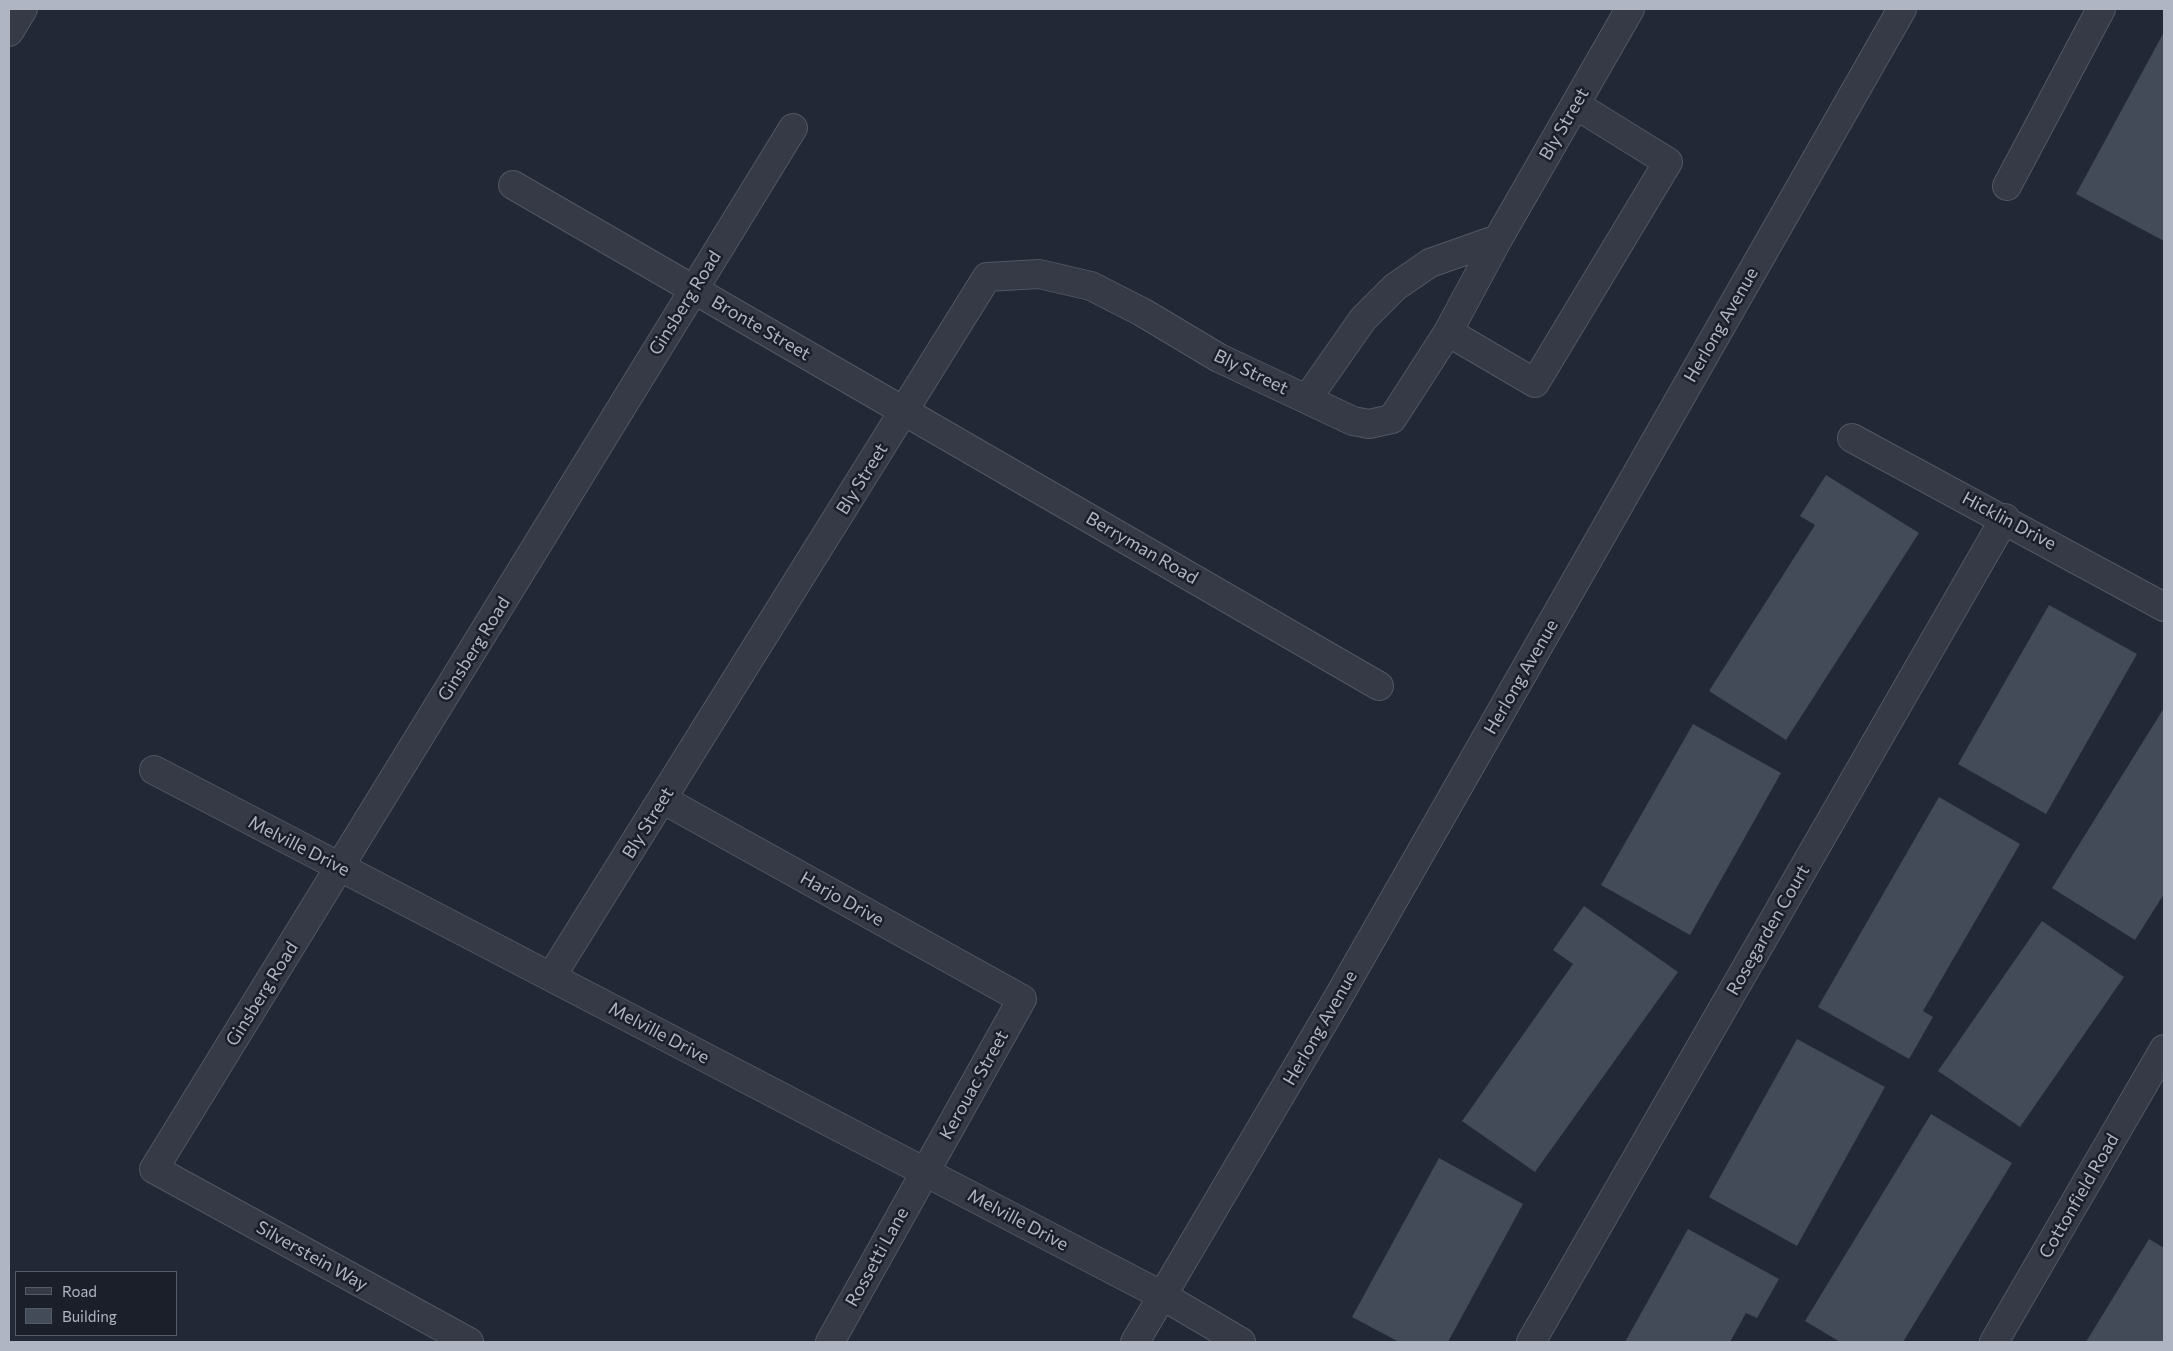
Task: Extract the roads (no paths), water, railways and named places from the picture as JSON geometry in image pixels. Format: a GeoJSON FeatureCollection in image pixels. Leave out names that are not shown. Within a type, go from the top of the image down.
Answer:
{"type":"FeatureCollection","features":[{"type":"Feature","properties":{"kind":"street"},"geometry":{"type":"LineString","coordinates":[[9,32],[23,9]]}},
{"type":"Feature","properties":{"kind":"street","name":"Bly Street"},"geometry":{"type":"LineString","coordinates":[[551,977],[905,411],[986,277],[1039,274],[1091,286],[1142,312],[1219,358],[1353,421],[1369,424],[1392,418],[1448,332],[1498,238],[1630,9]]}},
{"type":"Feature","properties":{"kind":"street","name":"Herlong Avenue"},"geometry":{"type":"LineString","coordinates":[[1136,1342],[1336,1001],[1902,9]]}},
{"type":"Feature","properties":{"kind":"street"},"geometry":{"type":"LineString","coordinates":[[2007,186],[2101,9]]}},
{"type":"Feature","properties":{"kind":"street"},"geometry":{"type":"LineString","coordinates":[[1448,332],[1535,383],[1668,162],[1576,105]]}},
{"type":"Feature","properties":{"kind":"street","name":"Ginsberg Road"},"geometry":{"type":"LineString","coordinates":[[154,1169],[793,128]]}},
{"type":"Feature","properties":{"kind":"street","name":"Bronte Street"},"geometry":{"type":"LineString","coordinates":[[513,184],[905,411]]}},
{"type":"Feature","properties":{"kind":"street","name":"Bly Street"},"geometry":{"type":"LineString","coordinates":[[1307,399],[1363,319],[1395,287],[1430,263],[1498,238]]}},
{"type":"Feature","properties":{"kind":"street","name":"Berryman Road"},"geometry":{"type":"LineString","coordinates":[[905,411],[1380,686]]}},
{"type":"Feature","properties":{"kind":"street","name":"Hicklin Drive"},"geometry":{"type":"LineString","coordinates":[[1852,438],[2005,518],[2164,607]]}},
{"type":"Feature","properties":{"kind":"street","name":"Rosegarden Court"},"geometry":{"type":"LineString","coordinates":[[1532,1342],[2005,518]]}},
{"type":"Feature","properties":{"kind":"street","name":"Melville Drive"},"geometry":{"type":"LineString","coordinates":[[154,770],[1163,1296],[1241,1342]]}},
{"type":"Feature","properties":{"kind":"street","name":"Harjo Drive"},"geometry":{"type":"LineString","coordinates":[[662,799],[1022,999]]}},
{"type":"Feature","properties":{"kind":"street","name":"Kerouac Street"},"geometry":{"type":"LineString","coordinates":[[925,1172],[1022,999]]}},
{"type":"Feature","properties":{"kind":"street","name":"Cottonfield Road"},"geometry":{"type":"LineString","coordinates":[[1994,1342],[2164,1049]]}},
{"type":"Feature","properties":{"kind":"street","name":"Silverstein Way"},"geometry":{"type":"LineString","coordinates":[[154,1169],[469,1342]]}},
{"type":"Feature","properties":{"kind":"street","name":"Rossetti Lane"},"geometry":{"type":"LineString","coordinates":[[830,1342],[925,1172]]}}]}
